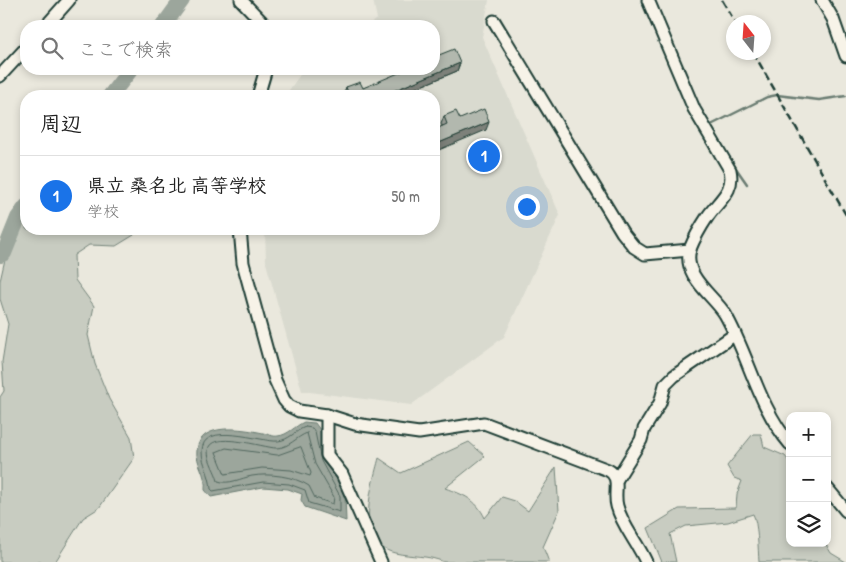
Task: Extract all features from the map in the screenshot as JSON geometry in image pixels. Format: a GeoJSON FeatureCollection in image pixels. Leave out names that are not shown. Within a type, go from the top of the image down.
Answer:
{"type":"FeatureCollection","features":[{"type":"Feature","properties":{"kind":"street"},"geometry":{"type":"LineString","coordinates":[[51,20],[69,0]]}},
{"type":"Feature","properties":{"kind":"street"},"geometry":{"type":"LineString","coordinates":[[241,0],[260,20]]}},
{"type":"Feature","properties":{"kind":"street"},"geometry":{"type":"LineString","coordinates":[[648,0],[694,109],[730,170],[732,178],[727,194],[709,215],[690,250],[690,265],[698,283],[720,307],[767,410],[778,430],[786,439]]}},
{"type":"Feature","properties":{"kind":"street"},"geometry":{"type":"LineString","coordinates":[[822,0],[833,18],[846,56]]}},
{"type":"Feature","properties":{"kind":"street"},"geometry":{"type":"LineString","coordinates":[[494,21],[622,232],[634,246],[646,254],[690,250]]}},
{"type":"Feature","properties":{"kind":"street"},"geometry":{"type":"LineString","coordinates":[[0,76],[20,54]]}},
{"type":"Feature","properties":{"kind":"street"},"geometry":{"type":"LineString","coordinates":[[260,90],[264,75]]}},
{"type":"Feature","properties":{"kind":"street"},"geometry":{"type":"LineString","coordinates":[[241,235],[243,263],[279,392],[289,406],[299,411],[327,415],[355,424],[418,434],[484,423],[608,470],[617,479]]}},
{"type":"Feature","properties":{"kind":"street"},"geometry":{"type":"LineString","coordinates":[[646,562],[617,506],[615,494],[617,479],[641,440],[644,429],[660,403],[665,385],[674,376],[734,335]]}},
{"type":"Feature","properties":{"kind":"street"},"geometry":{"type":"LineString","coordinates":[[327,415],[327,455],[342,474],[382,562]]}},
{"type":"Feature","properties":{"kind":"street"},"geometry":{"type":"LineString","coordinates":[[831,493],[846,511]]}},
{"type":"Feature","properties":{"kind":"shaded area"},"geometry":{"type":"Polygon","coordinates":[[[373,0],[489,0],[482,37],[560,215],[504,337],[411,405],[302,391],[266,263],[265,235],[440,235],[440,90],[289,90],[300,75],[440,75],[440,20],[375,20],[377,19],[373,0]]]}},
{"type":"Feature","properties":{"kind":"shaded area"},"geometry":{"type":"Polygon","coordinates":[[[20,220],[20,235],[134,235],[116,246],[89,245],[74,255],[75,280],[94,306],[88,335],[95,364],[109,399],[131,437],[134,458],[99,508],[83,518],[55,562],[0,562],[0,397],[4,391],[2,362],[8,324],[0,299],[0,281],[6,255],[20,220]]]}},
{"type":"Feature","properties":{"kind":"shaded area"},"geometry":{"type":"Polygon","coordinates":[[[753,434],[761,434],[764,447],[786,457],[786,547],[827,547],[831,553],[846,562],[759,562],[757,530],[753,514],[728,522],[686,526],[670,534],[676,562],[662,562],[648,528],[679,509],[736,508],[737,494],[742,481],[734,478],[727,466],[753,434]]]}},
{"type":"Feature","properties":{"kind":"shaded area"},"geometry":{"type":"Polygon","coordinates":[[[469,442],[485,456],[445,488],[469,498],[478,506],[485,518],[502,497],[515,501],[528,511],[556,467],[559,511],[543,547],[549,562],[444,562],[432,558],[395,553],[382,547],[374,538],[370,526],[369,512],[370,497],[379,458],[401,473],[469,442]]]}},
{"type":"Feature","properties":{"kind":"water"},"geometry":{"type":"Polygon","coordinates":[[[304,422],[315,423],[320,430],[326,459],[345,494],[346,521],[305,507],[301,500],[302,494],[288,489],[263,487],[211,497],[205,490],[197,450],[200,441],[206,435],[214,431],[235,429],[278,436],[285,434],[304,422]]]}},
{"type":"Feature","properties":{"kind":"building"},"geometry":{"type":"Polygon","coordinates":[[[454,49],[460,63],[440,71],[440,55],[454,49]]]}},
{"type":"Feature","properties":{"kind":"building"},"geometry":{"type":"Polygon","coordinates":[[[394,75],[431,75],[395,90],[347,90],[346,87],[360,82],[363,88],[394,75]]]}},
{"type":"Feature","properties":{"kind":"building"},"geometry":{"type":"Polygon","coordinates":[[[484,109],[489,122],[440,142],[440,127],[447,124],[444,116],[456,111],[460,119],[484,109]]]}},
{"type":"Feature","properties":{"kind":"waterway"},"geometry":{"type":"LineString","coordinates":[[167,20],[182,0]]}},
{"type":"Feature","properties":{"kind":"waterway"},"geometry":{"type":"LineString","coordinates":[[115,90],[126,75]]}},
{"type":"Feature","properties":{"kind":"waterway"},"geometry":{"type":"LineString","coordinates":[[709,126],[767,97],[777,95],[819,100],[846,96]]}},
{"type":"Feature","properties":{"kind":"waterway"},"geometry":{"type":"LineString","coordinates":[[731,161],[747,184]]}},
{"type":"Feature","properties":{"kind":"waterway"},"geometry":{"type":"LineString","coordinates":[[0,255],[4,253],[20,215]]}},
{"type":"Feature","properties":{"kind":"railway"},"geometry":{"type":"LineString","coordinates":[[722,0],[731,15]]}},
{"type":"Feature","properties":{"kind":"railway"},"geometry":{"type":"LineString","coordinates":[[758,60],[846,215]]}},
{"type":"Feature","properties":{"kind":"place","name":"県立 桑名北 高等学校"},"geometry":{"type":"Point","coordinates":[484,156]}}]}
